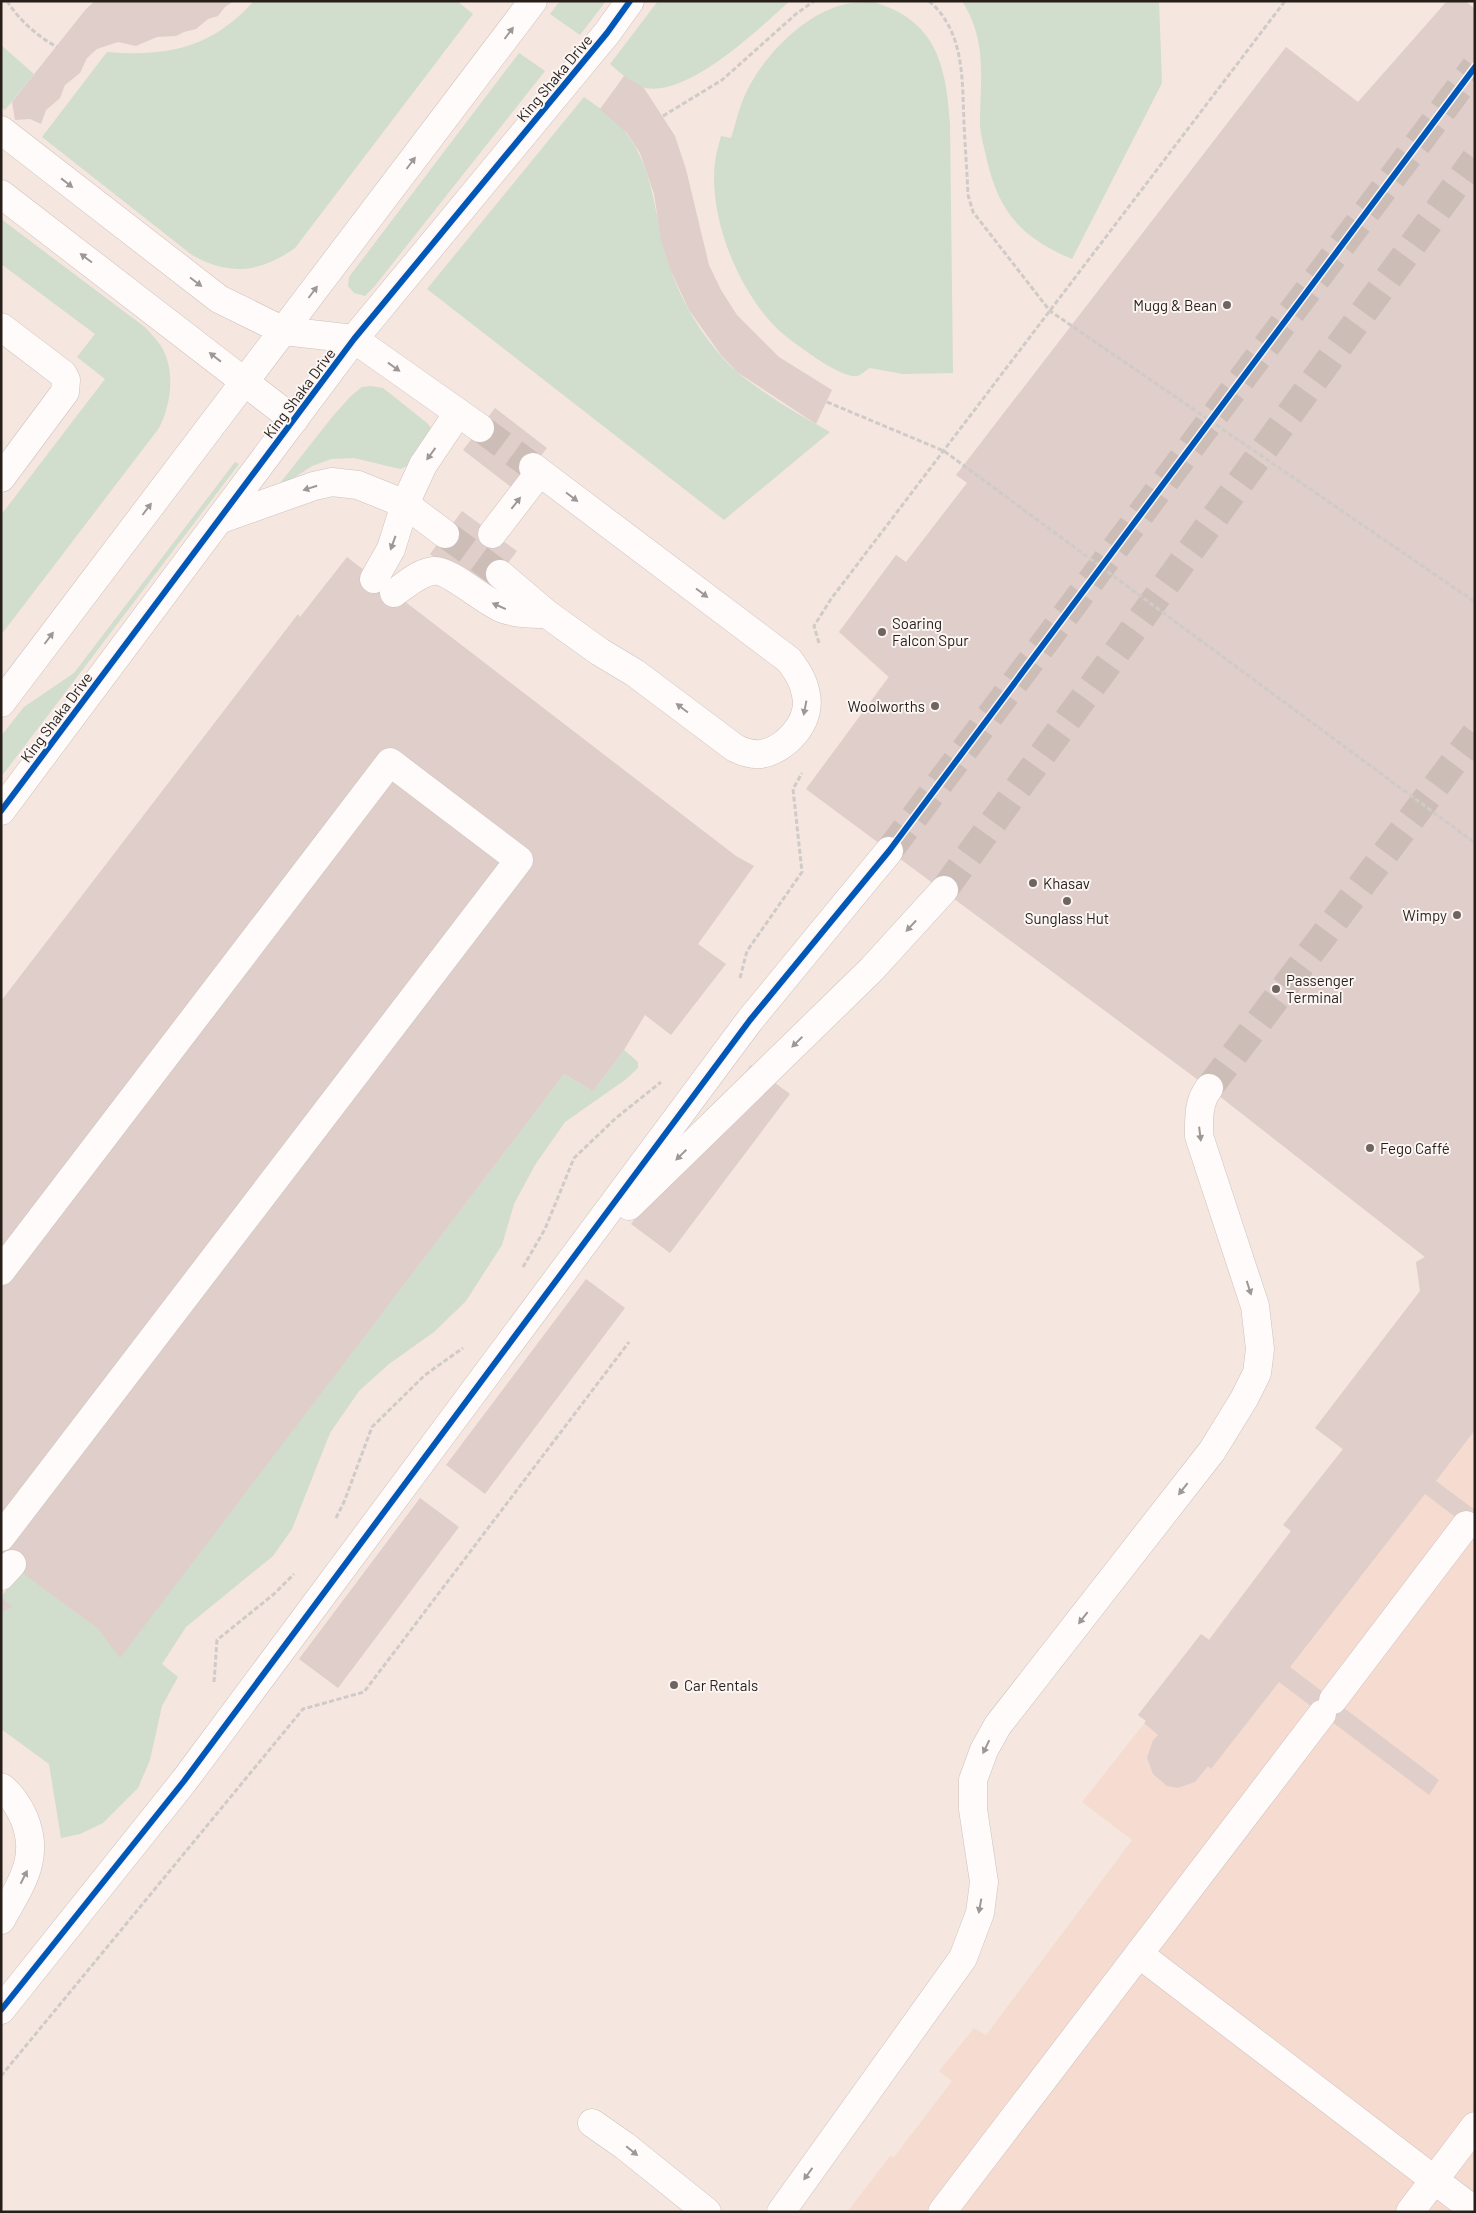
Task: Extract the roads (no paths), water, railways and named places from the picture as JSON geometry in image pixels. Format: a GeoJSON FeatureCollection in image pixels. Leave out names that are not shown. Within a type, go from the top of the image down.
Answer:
{"type":"FeatureCollection","features":[{"type":"Feature","properties":{"kind":"street"},"geometry":{"type":"LineString","coordinates":[[1,703],[533,1]]}},
{"type":"Feature","properties":{"kind":"street","name":"King Shaka Drive"},"geometry":{"type":"LineString","coordinates":[[1,811],[354,339],[607,34],[630,1]]}},
{"type":"Feature","properties":{"kind":"street"},"geometry":{"type":"LineString","coordinates":[[1,130],[219,299],[284,331],[354,339],[469,421],[423,465],[405,504],[391,549],[384,586],[436,570],[447,573],[462,585],[502,609],[525,614],[547,614]]}},
{"type":"Feature","properties":{"kind":"street"},"geometry":{"type":"LineString","coordinates":[[1,194],[294,420]]}},
{"type":"Feature","properties":{"kind":"street"},"geometry":{"type":"LineString","coordinates":[[1,327],[63,374],[66,386],[65,392],[1,478]]}},
{"type":"Feature","properties":{"kind":"street"},"geometry":{"type":"LineString","coordinates":[[492,534],[536,470],[789,660],[800,676],[807,697],[800,726],[784,745],[761,754],[748,754],[734,748],[635,672],[600,652],[547,614],[500,574]]}},
{"type":"Feature","properties":{"kind":"street"},"geometry":{"type":"LineString","coordinates":[[221,519],[314,486],[332,482],[358,485],[405,504],[445,534]]}},
{"type":"Feature","properties":{"kind":"street"},"geometry":{"type":"LineString","coordinates":[[1,1271],[390,762],[520,860],[1,1537]]}},
{"type":"Feature","properties":{"kind":"street"},"geometry":{"type":"LineString","coordinates":[[1,2010],[190,1773],[750,1020],[889,851]]}},
{"type":"Feature","properties":{"kind":"street"},"geometry":{"type":"LineString","coordinates":[[567,1266],[833,1008],[944,890]]}},
{"type":"Feature","properties":{"kind":"street"},"geometry":{"type":"LineString","coordinates":[[781,2212],[963,1958],[980,1913],[984,1882],[973,1809],[973,1780],[984,1750],[998,1725],[1212,1451],[1244,1399],[1257,1373],[1260,1350],[1254,1306],[1199,1136],[1199,1112],[1203,1095],[1209,1088]]}},
{"type":"Feature","properties":{"kind":"street"},"geometry":{"type":"LineString","coordinates":[[942,2212],[1466,1525]]}},
{"type":"Feature","properties":{"kind":"street"},"geometry":{"type":"LineString","coordinates":[[1,1787],[19,1807],[28,1828],[32,1850],[28,1871],[1,1920]]}},
{"type":"Feature","properties":{"kind":"street"},"geometry":{"type":"LineString","coordinates":[[1139,1954],[1475,2211]]}},
{"type":"Feature","properties":{"kind":"street"},"geometry":{"type":"LineString","coordinates":[[592,2123],[625,2146],[707,2212]]}},
{"type":"Feature","properties":{"kind":"street"},"geometry":{"type":"LineString","coordinates":[[1410,2212],[1475,2126]]}},
{"type":"Feature","properties":{"kind":"tunnel"},"geometry":{"type":"LineString","coordinates":[[889,851],[1475,67]]}},
{"type":"Feature","properties":{"kind":"tunnel"},"geometry":{"type":"LineString","coordinates":[[944,890],[1475,159]]}},
{"type":"Feature","properties":{"kind":"tunnel"},"geometry":{"type":"LineString","coordinates":[[480,428],[533,467]]}},
{"type":"Feature","properties":{"kind":"tunnel"},"geometry":{"type":"LineString","coordinates":[[445,534],[500,574]]}},
{"type":"Feature","properties":{"kind":"tunnel"},"geometry":{"type":"LineString","coordinates":[[1209,1088],[1475,734]]}},
{"type":"Feature","properties":{"kind":"place","name":"Mugg & Bean"},"geometry":{"type":"Point","coordinates":[1227,305]}},
{"type":"Feature","properties":{"kind":"place","name":"Soaring Falcon Spur"},"geometry":{"type":"Point","coordinates":[882,632]}},
{"type":"Feature","properties":{"kind":"place","name":"Woolworths"},"geometry":{"type":"Point","coordinates":[935,706]}},
{"type":"Feature","properties":{"kind":"place","name":"Khasav"},"geometry":{"type":"Point","coordinates":[1033,883]}},
{"type":"Feature","properties":{"kind":"place","name":"Sunglass Hut"},"geometry":{"type":"Point","coordinates":[1067,901]}},
{"type":"Feature","properties":{"kind":"place","name":"Wimpy"},"geometry":{"type":"Point","coordinates":[1457,915]}},
{"type":"Feature","properties":{"kind":"place","name":"Passenger Terminal"},"geometry":{"type":"Point","coordinates":[1276,989]}},
{"type":"Feature","properties":{"kind":"place","name":"Fego Caffé"},"geometry":{"type":"Point","coordinates":[1370,1148]}},
{"type":"Feature","properties":{"kind":"place","name":"Car Rentals"},"geometry":{"type":"Point","coordinates":[674,1685]}}]}
